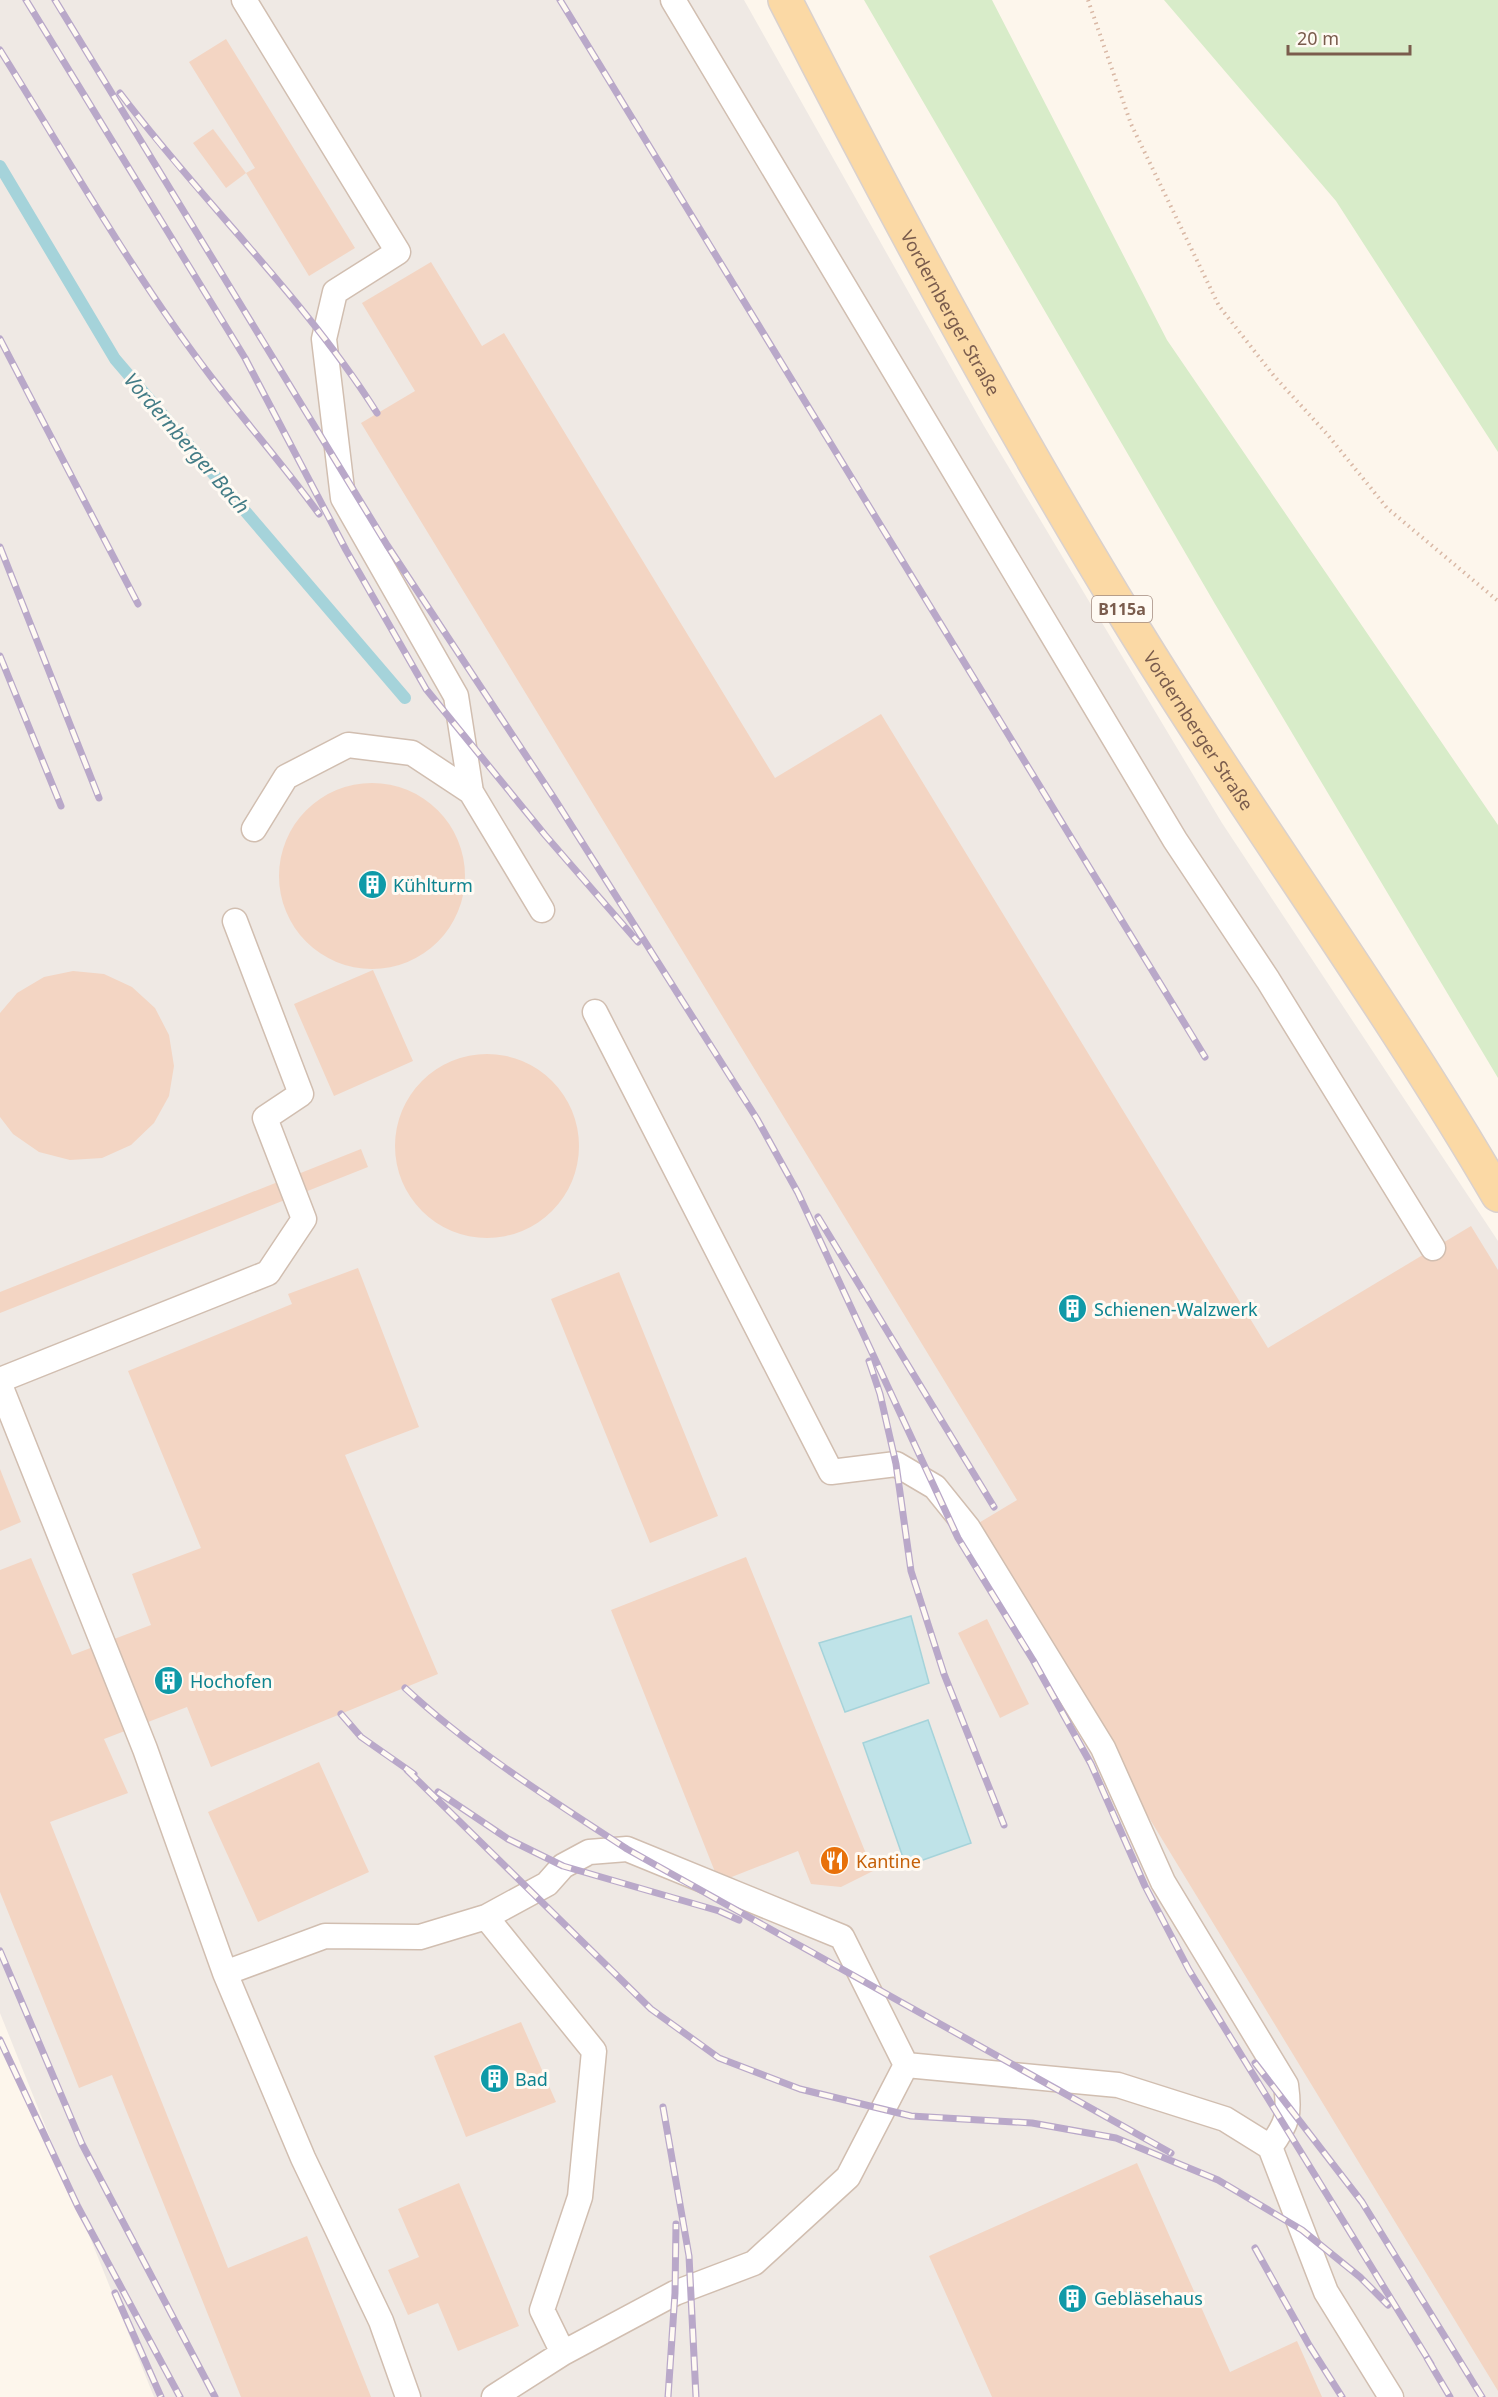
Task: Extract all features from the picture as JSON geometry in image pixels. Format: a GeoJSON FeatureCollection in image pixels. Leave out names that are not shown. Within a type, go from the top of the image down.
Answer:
{"type":"FeatureCollection","features":[{"type":"Feature","properties":{"kind":"main road","name":"Vordernberger Straße"},"geometry":{"type":"LineString","coordinates":[[785,0],[887,199],[1126,617],[1251,815],[1400,1037],[1498,1195]]}},
{"type":"Feature","properties":{"kind":"lane"},"geometry":{"type":"LineString","coordinates":[[244,0],[398,252],[335,292],[324,339],[343,498],[456,696],[471,792],[542,910]]}},
{"type":"Feature","properties":{"kind":"lane"},"geometry":{"type":"LineString","coordinates":[[673,0],[1175,840],[1268,980],[1433,1248]]}},
{"type":"Feature","properties":{"kind":"lane"},"geometry":{"type":"LineString","coordinates":[[254,829],[286,777],[348,745],[412,753],[471,792]]}},
{"type":"Feature","properties":{"kind":"lane"},"geometry":{"type":"LineString","coordinates":[[0,1380],[268,1274],[304,1219],[265,1118],[301,1094],[235,921]]}},
{"type":"Feature","properties":{"kind":"lane"},"geometry":{"type":"LineString","coordinates":[[595,1012],[831,1472],[896,1464],[935,1487],[968,1528],[1103,1748],[1163,1882],[1286,2085],[1289,2108],[1285,2127],[1270,2147]]}},
{"type":"Feature","properties":{"kind":"lane"},"geometry":{"type":"LineString","coordinates":[[0,1386],[146,1749],[225,1973],[303,2158],[381,2321],[408,2397]]}},
{"type":"Feature","properties":{"kind":"lane"},"geometry":{"type":"LineString","coordinates":[[225,1973],[324,1936],[420,1937],[486,1917],[547,1884],[563,1866],[589,1852],[627,1849],[842,1937],[906,2065]]}},
{"type":"Feature","properties":{"kind":"lane"},"geometry":{"type":"LineString","coordinates":[[486,1917],[594,2051],[580,2197],[542,2310],[563,2353]]}},
{"type":"Feature","properties":{"kind":"lane"},"geometry":{"type":"LineString","coordinates":[[906,2065],[1118,2085],[1225,2119],[1270,2147],[1326,2292],[1391,2397]]}},
{"type":"Feature","properties":{"kind":"lane"},"geometry":{"type":"LineString","coordinates":[[494,2397],[563,2353],[675,2294],[754,2263],[848,2177],[906,2065]]}},
{"type":"Feature","properties":{"kind":"path"},"geometry":{"type":"LineString","coordinates":[[1088,0],[1131,124],[1219,306],[1274,376],[1327,434],[1387,508],[1498,601]]}},
{"type":"Feature","properties":{"kind":"shaded area"},"geometry":{"type":"Polygon","coordinates":[[[0,0],[744,0],[984,426],[1222,823],[1498,1241],[1498,2397],[154,2397],[0,2013],[0,0]]]}},
{"type":"Feature","properties":{"kind":"green space"},"geometry":{"type":"Polygon","coordinates":[[[864,0],[992,0],[1167,340],[1498,825],[1498,1078],[1215,604],[864,0]]]}},
{"type":"Feature","properties":{"kind":"green space"},"geometry":{"type":"Polygon","coordinates":[[[1164,0],[1498,0],[1498,452],[1336,201],[1164,0]]]}},
{"type":"Feature","properties":{"kind":"water"},"geometry":{"type":"Polygon","coordinates":[[[911,1616],[929,1683],[845,1712],[819,1643],[911,1616]]]}},
{"type":"Feature","properties":{"kind":"water"},"geometry":{"type":"Polygon","coordinates":[[[928,1720],[971,1843],[906,1866],[863,1743],[928,1720]]]}},
{"type":"Feature","properties":{"kind":"building"},"geometry":{"type":"Polygon","coordinates":[[[226,39],[355,248],[309,276],[246,173],[255,168],[189,62],[226,39]]]}},
{"type":"Feature","properties":{"kind":"building"},"geometry":{"type":"Polygon","coordinates":[[[213,129],[246,173],[226,188],[193,143],[213,129]]]}},
{"type":"Feature","properties":{"kind":"building","name":"Schienen-Walzwerk"},"geometry":{"type":"Polygon","coordinates":[[[431,262],[482,346],[504,333],[775,778],[881,714],[1268,1348],[1471,1226],[1498,1270],[1498,2391],[972,1527],[1017,1500],[361,423],[415,391],[362,303],[431,262]]]}},
{"type":"Feature","properties":{"kind":"building","name":"Kühlturm"},"geometry":{"type":"Polygon","coordinates":[[[372,783],[408,790],[438,810],[458,840],[465,876],[458,912],[438,942],[408,962],[372,969],[336,962],[306,942],[286,912],[279,876],[286,840],[306,810],[336,790],[372,783]]]}},
{"type":"Feature","properties":{"kind":"building"},"geometry":{"type":"Polygon","coordinates":[[[373,970],[413,1061],[334,1096],[294,1004],[373,970]]]}},
{"type":"Feature","properties":{"kind":"building"},"geometry":{"type":"Polygon","coordinates":[[[73,971],[104,974],[132,987],[155,1008],[169,1035],[174,1066],[169,1096],[154,1123],[131,1145],[102,1158],[70,1160],[39,1152],[13,1134],[0,1117],[0,1013],[17,993],[44,977],[73,971]]]}},
{"type":"Feature","properties":{"kind":"building"},"geometry":{"type":"Polygon","coordinates":[[[487,1054],[522,1061],[538,1069],[552,1081],[564,1095],[572,1111],[579,1146],[572,1181],[564,1197],[552,1211],[538,1223],[522,1231],[487,1238],[452,1231],[436,1223],[422,1211],[410,1197],[402,1181],[395,1146],[402,1111],[410,1095],[422,1081],[436,1069],[452,1061],[487,1054]]]}},
{"type":"Feature","properties":{"kind":"building"},"geometry":{"type":"Polygon","coordinates":[[[361,1149],[368,1167],[0,1313],[0,1292],[361,1149]]]}},
{"type":"Feature","properties":{"kind":"building"},"geometry":{"type":"Polygon","coordinates":[[[358,1268],[419,1427],[345,1455],[438,1674],[211,1767],[187,1707],[104,1739],[128,1793],[50,1822],[228,2268],[307,2236],[371,2397],[241,2397],[112,2075],[79,2088],[0,1892],[0,1570],[31,1558],[72,1655],[151,1625],[132,1574],[201,1548],[128,1371],[292,1304],[288,1294],[358,1268]]]}},
{"type":"Feature","properties":{"kind":"building"},"geometry":{"type":"Polygon","coordinates":[[[619,1272],[718,1516],[650,1543],[551,1299],[619,1272]]]}},
{"type":"Feature","properties":{"kind":"building"},"geometry":{"type":"Polygon","coordinates":[[[0,1469],[21,1522],[0,1531],[0,1469]]]}},
{"type":"Feature","properties":{"kind":"building"},"geometry":{"type":"Polygon","coordinates":[[[746,1557],[873,1871],[841,1887],[811,1884],[798,1851],[719,1882],[611,1610],[746,1557]]]}},
{"type":"Feature","properties":{"kind":"building"},"geometry":{"type":"Polygon","coordinates":[[[987,1619],[1029,1704],[1000,1718],[958,1633],[987,1619]]]}},
{"type":"Feature","properties":{"kind":"building"},"geometry":{"type":"Polygon","coordinates":[[[319,1762],[369,1872],[258,1922],[208,1812],[319,1762]]]}},
{"type":"Feature","properties":{"kind":"building","name":"Bad"},"geometry":{"type":"Polygon","coordinates":[[[521,2022],[556,2102],[466,2137],[434,2056],[521,2022]]]}},
{"type":"Feature","properties":{"kind":"building","name":"Gebläsehaus"},"geometry":{"type":"Polygon","coordinates":[[[1137,2163],[1230,2372],[1297,2341],[1322,2397],[992,2397],[929,2256],[1137,2163]]]}},
{"type":"Feature","properties":{"kind":"building"},"geometry":{"type":"Polygon","coordinates":[[[459,2183],[519,2326],[458,2351],[438,2303],[408,2315],[388,2270],[419,2257],[398,2209],[459,2183]]]}},
{"type":"Feature","properties":{"kind":"waterway","name":"Vordernberger Bach"},"geometry":{"type":"LineString","coordinates":[[0,166],[115,359],[405,698]]}},
{"type":"Feature","properties":{"kind":"railway"},"geometry":{"type":"LineString","coordinates":[[26,0],[245,358],[346,550],[426,689],[545,835],[638,942]]}},
{"type":"Feature","properties":{"kind":"railway"},"geometry":{"type":"LineString","coordinates":[[55,0],[387,545],[554,798],[757,1119],[798,1193],[958,1538],[1033,1660],[1091,1764],[1145,1886],[1189,1970],[1431,2364]]}},
{"type":"Feature","properties":{"kind":"railway"},"geometry":{"type":"LineString","coordinates":[[560,0],[1205,1057]]}},
{"type":"Feature","properties":{"kind":"railway"},"geometry":{"type":"LineString","coordinates":[[0,50],[155,299],[212,378],[319,514]]}},
{"type":"Feature","properties":{"kind":"railway"},"geometry":{"type":"LineString","coordinates":[[120,93],[184,173],[318,329],[377,413]]}},
{"type":"Feature","properties":{"kind":"railway"},"geometry":{"type":"LineString","coordinates":[[0,339],[138,604]]}},
{"type":"Feature","properties":{"kind":"railway"},"geometry":{"type":"LineString","coordinates":[[0,547],[99,798]]}},
{"type":"Feature","properties":{"kind":"railway"},"geometry":{"type":"LineString","coordinates":[[0,656],[61,806]]}},
{"type":"Feature","properties":{"kind":"railway"},"geometry":{"type":"LineString","coordinates":[[818,1217],[994,1507]]}},
{"type":"Feature","properties":{"kind":"railway"},"geometry":{"type":"LineString","coordinates":[[869,1361],[880,1394],[896,1464],[911,1571],[944,1674],[1004,1825]]}},
{"type":"Feature","properties":{"kind":"railway"},"geometry":{"type":"LineString","coordinates":[[405,1688],[484,1753],[627,1849],[1171,2153]]}},
{"type":"Feature","properties":{"kind":"railway"},"geometry":{"type":"LineString","coordinates":[[341,1714],[361,1737],[414,1774]]}},
{"type":"Feature","properties":{"kind":"railway"},"geometry":{"type":"LineString","coordinates":[[407,1770],[651,2009],[719,2058],[800,2089],[911,2116],[1032,2123],[1116,2138],[1218,2180],[1302,2230],[1360,2277],[1388,2305]]}},
{"type":"Feature","properties":{"kind":"railway"},"geometry":{"type":"LineString","coordinates":[[438,1792],[508,1839],[563,1866],[719,1911],[739,1920]]}},
{"type":"Feature","properties":{"kind":"railway"},"geometry":{"type":"LineString","coordinates":[[0,1951],[82,2144],[215,2397]]}},
{"type":"Feature","properties":{"kind":"railway"},"geometry":{"type":"LineString","coordinates":[[0,2040],[78,2207],[180,2397]]}},
{"type":"Feature","properties":{"kind":"railway"},"geometry":{"type":"LineString","coordinates":[[1255,2063],[1362,2202],[1482,2397]]}},
{"type":"Feature","properties":{"kind":"railway"},"geometry":{"type":"LineString","coordinates":[[663,2107],[689,2256],[696,2397]]}},
{"type":"Feature","properties":{"kind":"railway"},"geometry":{"type":"LineString","coordinates":[[668,2397],[675,2293],[676,2224]]}},
{"type":"Feature","properties":{"kind":"railway"},"geometry":{"type":"LineString","coordinates":[[1255,2248],[1309,2345],[1342,2397]]}},
{"type":"Feature","properties":{"kind":"railway"},"geometry":{"type":"LineString","coordinates":[[115,2293],[161,2397]]}},
{"type":"Feature","properties":{"kind":"railway"},"geometry":{"type":"LineString","coordinates":[[1427,2358],[1450,2397]]}},
{"type":"Feature","properties":{"kind":"place","name":"Kühlturm"},"geometry":{"type":"Point","coordinates":[372,885]}},
{"type":"Feature","properties":{"kind":"place","name":"Schienen-Walzwerk"},"geometry":{"type":"Point","coordinates":[1073,1309]}},
{"type":"Feature","properties":{"kind":"place","name":"Hochofen"},"geometry":{"type":"Point","coordinates":[169,1681]}},
{"type":"Feature","properties":{"kind":"place","name":"Kantine"},"geometry":{"type":"Point","coordinates":[835,1861]}},
{"type":"Feature","properties":{"kind":"place","name":"Bad"},"geometry":{"type":"Point","coordinates":[494,2079]}},
{"type":"Feature","properties":{"kind":"place","name":"Gebläsehaus"},"geometry":{"type":"Point","coordinates":[1073,2298]}}]}
